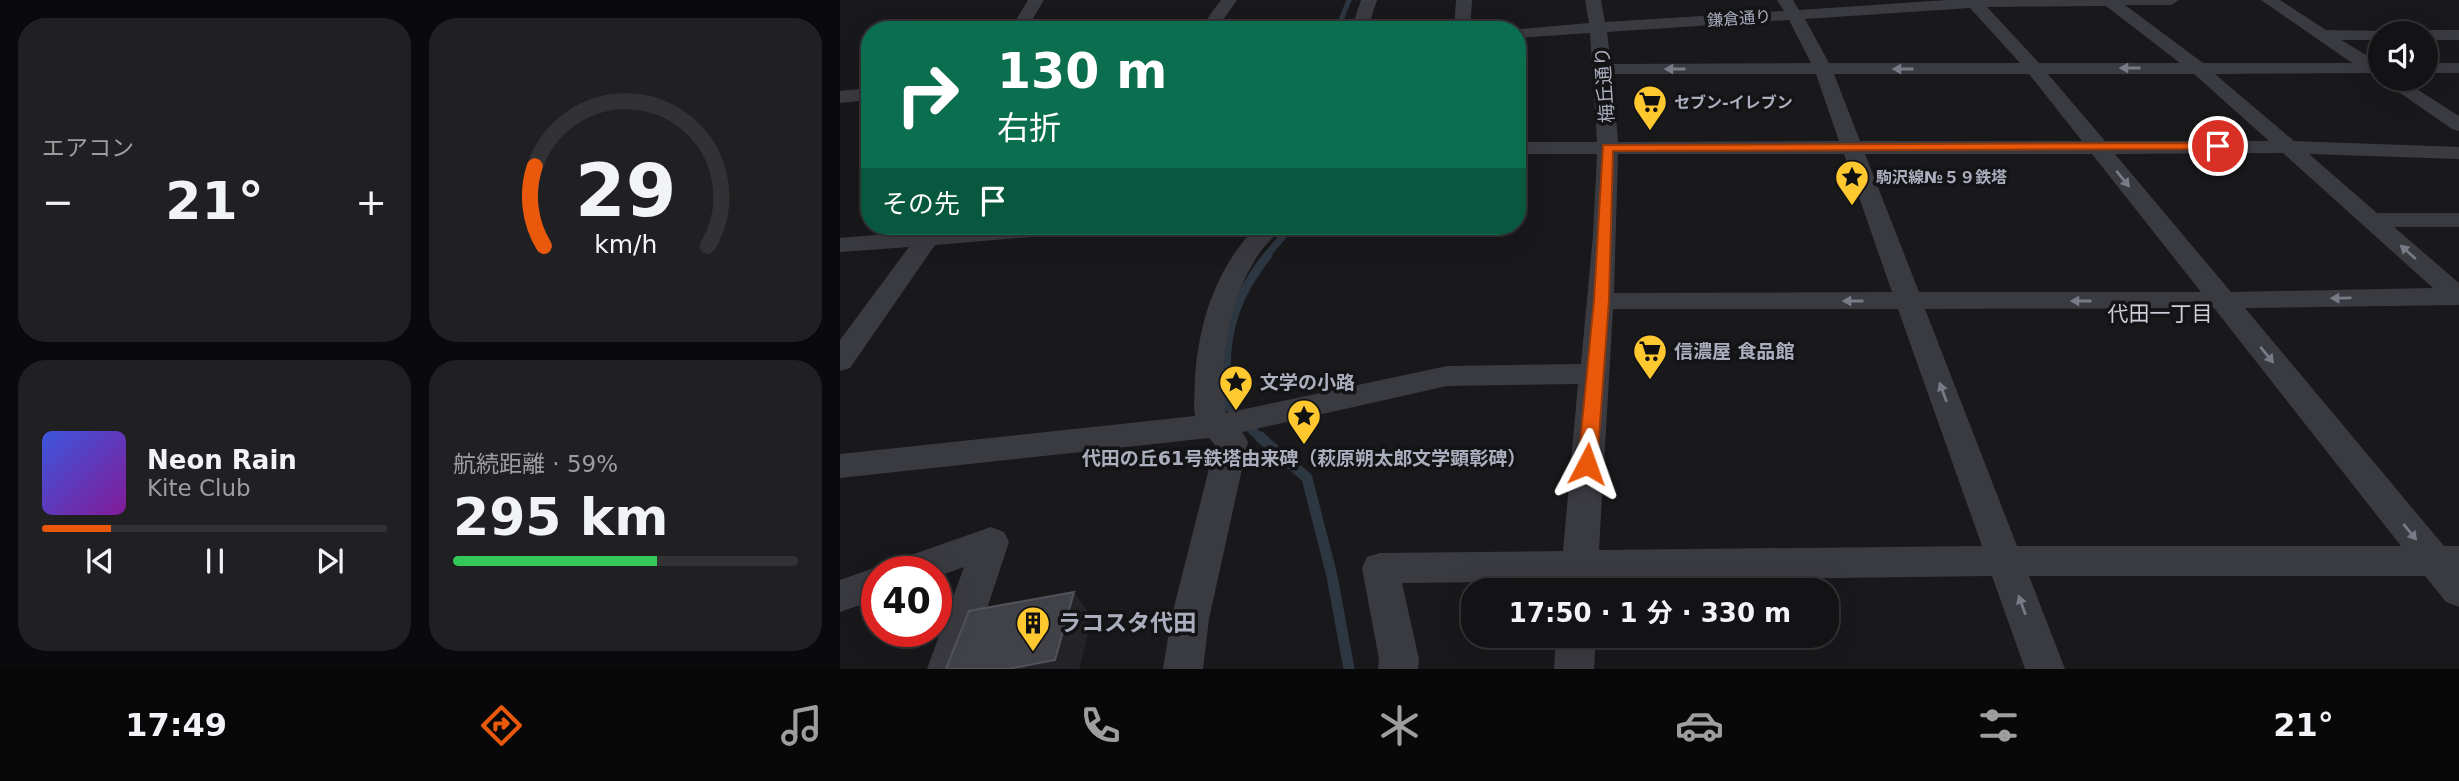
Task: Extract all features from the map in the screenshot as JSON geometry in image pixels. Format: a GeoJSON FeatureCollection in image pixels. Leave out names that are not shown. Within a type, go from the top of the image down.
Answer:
{"type":"FeatureCollection","features":[{"type":"Feature","properties":{"kind":"street"},"geometry":{"type":"LineString","coordinates":[[1023,21],[1036,0]]}},
{"type":"Feature","properties":{"kind":"street"},"geometry":{"type":"LineString","coordinates":[[1214,21],[1229,0]]}},
{"type":"Feature","properties":{"kind":"street"},"geometry":{"type":"LineString","coordinates":[[1362,21],[1369,0]]}},
{"type":"Feature","properties":{"kind":"street"},"geometry":{"type":"LineString","coordinates":[[1463,21],[1464,0]]}},
{"type":"Feature","properties":{"kind":"street","name":"梅丘通り"},"geometry":{"type":"LineString","coordinates":[[1580,578],[1601,300],[1608,148],[1605,69],[1593,0]]}},
{"type":"Feature","properties":{"kind":"street","name":"鎌倉通り"},"geometry":{"type":"LineString","coordinates":[[1526,32],[1789,7],[1972,1],[2171,0]]}},
{"type":"Feature","properties":{"kind":"street"},"geometry":{"type":"LineString","coordinates":[[2269,0],[2368,64]]}},
{"type":"Feature","properties":{"kind":"street"},"geometry":{"type":"LineString","coordinates":[[1972,1],[2034,68],[2222,300],[2447,561],[2459,591]]}},
{"type":"Feature","properties":{"kind":"street"},"geometry":{"type":"LineString","coordinates":[[2109,1],[2198,68],[2458,297]]}},
{"type":"Feature","properties":{"kind":"street"},"geometry":{"type":"LineString","coordinates":[[1789,7],[1823,69],[2045,669]]}},
{"type":"Feature","properties":{"kind":"street"},"geometry":{"type":"LineString","coordinates":[[2322,35],[2368,35]]}},
{"type":"Feature","properties":{"kind":"street"},"geometry":{"type":"LineString","coordinates":[[2438,35],[2459,35]]}},
{"type":"Feature","properties":{"kind":"street"},"geometry":{"type":"LineString","coordinates":[[2438,68],[2459,68]]}},
{"type":"Feature","properties":{"kind":"street"},"geometry":{"type":"LineString","coordinates":[[1605,69],[2368,70]]}},
{"type":"Feature","properties":{"kind":"street"},"geometry":{"type":"LineString","coordinates":[[2407,91],[2459,125]]}},
{"type":"Feature","properties":{"kind":"street"},"geometry":{"type":"LineString","coordinates":[[840,97],[861,95]]}},
{"type":"Feature","properties":{"kind":"street"},"geometry":{"type":"LineString","coordinates":[[1526,148],[2287,146],[2459,153]]}},
{"type":"Feature","properties":{"kind":"street"},"geometry":{"type":"LineString","coordinates":[[2372,220],[2459,220]]}},
{"type":"Feature","properties":{"kind":"street"},"geometry":{"type":"LineString","coordinates":[[840,244],[909,235]]}},
{"type":"Feature","properties":{"kind":"street"},"geometry":{"type":"LineString","coordinates":[[840,361],[930,235]]}},
{"type":"Feature","properties":{"kind":"street"},"geometry":{"type":"LineString","coordinates":[[1234,423],[1210,415],[1210,354],[1227,286],[1239,262],[1262,235]]}},
{"type":"Feature","properties":{"kind":"street"},"geometry":{"type":"LineString","coordinates":[[1601,300],[1910,302],[2458,297]]}},
{"type":"Feature","properties":{"kind":"street"},"geometry":{"type":"LineString","coordinates":[[840,466],[1234,423],[1447,376],[1594,374]]}},
{"type":"Feature","properties":{"kind":"street"},"geometry":{"type":"LineString","coordinates":[[1183,669],[1190,618],[1232,442],[1234,423]]}},
{"type":"Feature","properties":{"kind":"street"},"geometry":{"type":"LineString","coordinates":[[947,669],[991,542],[952,556]]}},
{"type":"Feature","properties":{"kind":"street"},"geometry":{"type":"LineString","coordinates":[[1398,669],[1380,568],[1580,578],[2005,561],[2447,561]]}},
{"type":"Feature","properties":{"kind":"street"},"geometry":{"type":"LineString","coordinates":[[840,596],[861,589]]}},
{"type":"Feature","properties":{"kind":"street"},"geometry":{"type":"LineString","coordinates":[[1574,669],[1575,648]]}},
{"type":"Feature","properties":{"kind":"building"},"geometry":{"type":"Polygon","coordinates":[[[1074,592],[1055,660],[1008,669],[946,669],[969,611],[1074,592]]]}},
{"type":"Feature","properties":{"kind":"waterway"},"geometry":{"type":"LineString","coordinates":[[1341,21],[1349,0]]}},
{"type":"Feature","properties":{"kind":"waterway"},"geometry":{"type":"LineString","coordinates":[[1266,256],[1284,235]]}},
{"type":"Feature","properties":{"kind":"waterway"},"geometry":{"type":"LineString","coordinates":[[1261,438],[1228,404],[1226,359],[1235,311],[1249,283],[1268,255]]}},
{"type":"Feature","properties":{"kind":"waterway"},"geometry":{"type":"LineString","coordinates":[[1260,437],[1307,478],[1332,576],[1349,669]]}},
{"type":"Feature","properties":{"kind":"place","name":"セブン-イレブン"},"geometry":{"type":"Point","coordinates":[1650,132]}},
{"type":"Feature","properties":{"kind":"place","name":"駒沢線№５９鉄塔"},"geometry":{"type":"Point","coordinates":[1852,207]}},
{"type":"Feature","properties":{"kind":"place","name":"信濃屋 食品館"},"geometry":{"type":"Point","coordinates":[1650,381]}},
{"type":"Feature","properties":{"kind":"place","name":"文学の小路"},"geometry":{"type":"Point","coordinates":[1236,412]}},
{"type":"Feature","properties":{"kind":"place","name":"代田の丘61号鉄塔由来碑（萩原朔太郎文学顕彰碑）"},"geometry":{"type":"Point","coordinates":[1304,446]}},
{"type":"Feature","properties":{"kind":"place","name":"ラコスタ代田"},"geometry":{"type":"Point","coordinates":[1033,653]}},
{"type":"Feature","properties":{"kind":"district","name":"代田一丁目"},"geometry":{"type":"Point","coordinates":[2160,314]}},
{"type":"Feature","properties":{"kind":"route"},"geometry":{"type":"LineString","coordinates":[[1587,464],[1601,300],[1608,148],[2218,146]]}}]}
